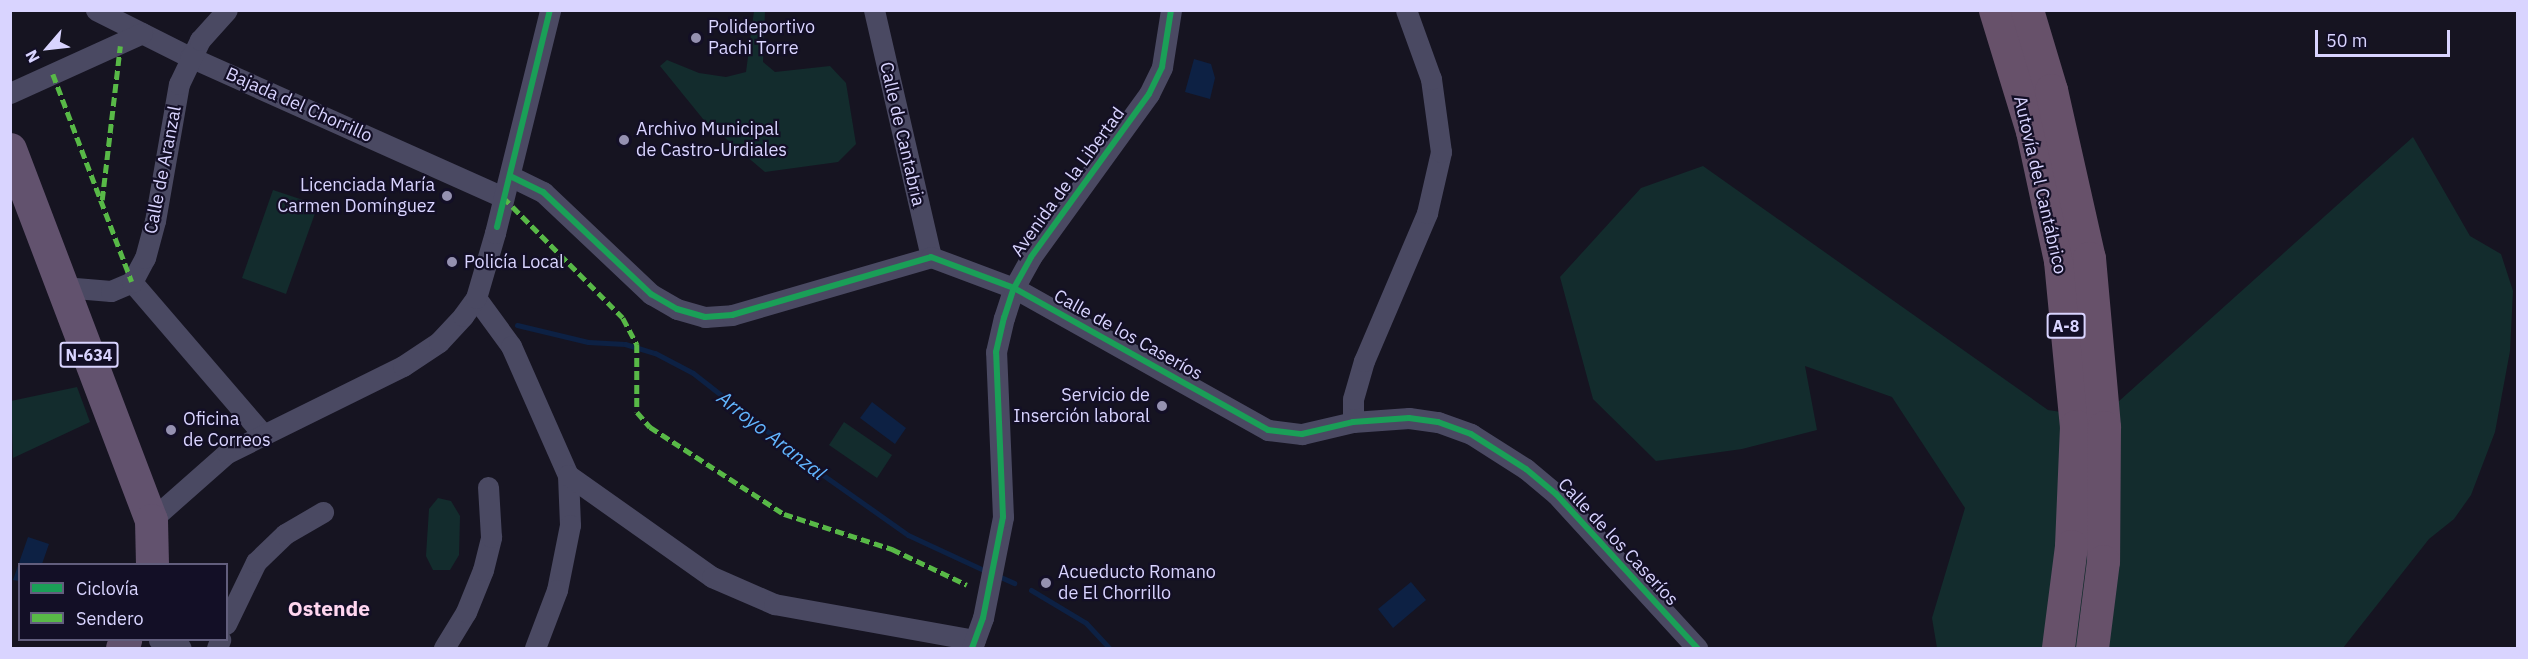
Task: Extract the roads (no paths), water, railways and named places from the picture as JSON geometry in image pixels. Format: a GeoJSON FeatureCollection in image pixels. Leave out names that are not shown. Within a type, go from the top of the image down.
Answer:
{"type":"FeatureCollection","features":[{"type":"Feature","properties":{"kind":"highway","name":"Autovía del Cantábrico"},"geometry":{"type":"LineString","coordinates":[[1995,10],[2032,131],[2061,272],[2076,426],[2072,546],[2058,648]]}},
{"type":"Feature","properties":{"kind":"highway","name":"Autovía del Cantábrico"},"geometry":{"type":"LineString","coordinates":[[2027,10],[2052,90],[2089,258],[2104,427],[2103,561],[2092,648]]}},
{"type":"Feature","properties":{"kind":"highway","name":"N-634"},"geometry":{"type":"LineString","coordinates":[[10,149],[151,520],[152,563]]}},
{"type":"Feature","properties":{"kind":"street","name":"Bajada del Chorrillo"},"geometry":{"type":"LineString","coordinates":[[96,10],[190,57],[503,197]]}},
{"type":"Feature","properties":{"kind":"street","name":"Calle de Aranzal"},"geometry":{"type":"LineString","coordinates":[[132,282],[145,258],[155,221],[179,84],[200,40],[227,10]]}},
{"type":"Feature","properties":{"kind":"street"},"geometry":{"type":"LineString","coordinates":[[151,520],[227,453],[262,433],[403,366],[440,342],[476,298],[510,176],[550,10]]}},
{"type":"Feature","properties":{"kind":"street","name":"Calle de Cantabria"},"geometry":{"type":"LineString","coordinates":[[874,10],[931,256]]}},
{"type":"Feature","properties":{"kind":"street","name":"Avenida de la Libertad"},"geometry":{"type":"LineString","coordinates":[[974,644],[983,618],[1002,517],[996,352],[1014,288],[1076,190],[1149,94],[1162,67],[1171,10]]}},
{"type":"Feature","properties":{"kind":"street"},"geometry":{"type":"LineString","coordinates":[[1353,423],[1353,399],[1364,361],[1427,213],[1441,152],[1431,79],[1406,10]]}},
{"type":"Feature","properties":{"kind":"street"},"geometry":{"type":"LineString","coordinates":[[10,93],[142,33]]}},
{"type":"Feature","properties":{"kind":"street"},"geometry":{"type":"LineString","coordinates":[[510,176],[543,192],[651,294],[677,309],[705,317],[732,315],[931,256]]}},
{"type":"Feature","properties":{"kind":"street","name":"Calle de los Caseríos"},"geometry":{"type":"LineString","coordinates":[[931,256],[1014,288],[1268,430],[1302,434],[1353,423],[1409,418],[1438,422],[1471,434],[1526,469],[1556,494],[1697,648]]}},
{"type":"Feature","properties":{"kind":"street"},"geometry":{"type":"LineString","coordinates":[[63,287],[111,291],[132,282],[262,433]]}},
{"type":"Feature","properties":{"kind":"street"},"geometry":{"type":"LineString","coordinates":[[476,298],[511,346],[568,476],[570,525],[561,568],[535,648]]}},
{"type":"Feature","properties":{"kind":"street"},"geometry":{"type":"LineString","coordinates":[[568,476],[712,577],[774,604],[974,644]]}},
{"type":"Feature","properties":{"kind":"street"},"geometry":{"type":"LineString","coordinates":[[444,648],[466,612],[483,570],[491,537],[488,487]]}},
{"type":"Feature","properties":{"kind":"street"},"geometry":{"type":"LineString","coordinates":[[228,620],[256,562],[285,534],[324,512]]}},
{"type":"Feature","properties":{"kind":"street"},"geometry":{"type":"LineString","coordinates":[[164,641],[181,648]]}},
{"type":"Feature","properties":{"kind":"water"},"geometry":{"type":"Polygon","coordinates":[[[1194,59],[1211,64],[1215,78],[1210,99],[1185,92],[1194,59]]]}},
{"type":"Feature","properties":{"kind":"water"},"geometry":{"type":"Polygon","coordinates":[[[872,402],[906,428],[895,444],[860,418],[872,402]]]}},
{"type":"Feature","properties":{"kind":"water"},"geometry":{"type":"Polygon","coordinates":[[[28,537],[49,544],[42,563],[19,563],[28,537]]]}},
{"type":"Feature","properties":{"kind":"water"},"geometry":{"type":"Polygon","coordinates":[[[18,566],[18,581],[13,580],[18,566]]]}},
{"type":"Feature","properties":{"kind":"water"},"geometry":{"type":"Polygon","coordinates":[[[1411,582],[1426,600],[1393,628],[1378,609],[1411,582]]]}},
{"type":"Feature","properties":{"kind":"waterway","name":"Arroyo Aranzal"},"geometry":{"type":"LineString","coordinates":[[517,325],[588,342],[625,344],[655,353],[693,373],[823,475],[908,535],[988,572]]}},
{"type":"Feature","properties":{"kind":"waterway","name":"Arroyo Aranzal"},"geometry":{"type":"LineString","coordinates":[[996,575],[1014,583]]}},
{"type":"Feature","properties":{"kind":"waterway","name":"Arroyo Aranzal"},"geometry":{"type":"LineString","coordinates":[[1031,590],[1086,623],[1109,648]]}},
{"type":"Feature","properties":{"kind":"place","name":"Polideportivo Pachi Torre"},"geometry":{"type":"Point","coordinates":[696,38]}},
{"type":"Feature","properties":{"kind":"place","name":"Archivo Municipal de Castro-Urdiales"},"geometry":{"type":"Point","coordinates":[624,140]}},
{"type":"Feature","properties":{"kind":"place","name":"Licenciada María Carmen Domínguez"},"geometry":{"type":"Point","coordinates":[447,196]}},
{"type":"Feature","properties":{"kind":"place","name":"Policía Local"},"geometry":{"type":"Point","coordinates":[452,262]}},
{"type":"Feature","properties":{"kind":"place","name":"Servicio de Inserción laboral"},"geometry":{"type":"Point","coordinates":[1162,406]}},
{"type":"Feature","properties":{"kind":"place","name":"Oficina de Correos"},"geometry":{"type":"Point","coordinates":[171,430]}},
{"type":"Feature","properties":{"kind":"place","name":"Acueducto Romano de El Chorrillo"},"geometry":{"type":"Point","coordinates":[1046,583]}},
{"type":"Feature","properties":{"kind":"district","name":"Ostende"},"geometry":{"type":"Point","coordinates":[329,608]}}]}
